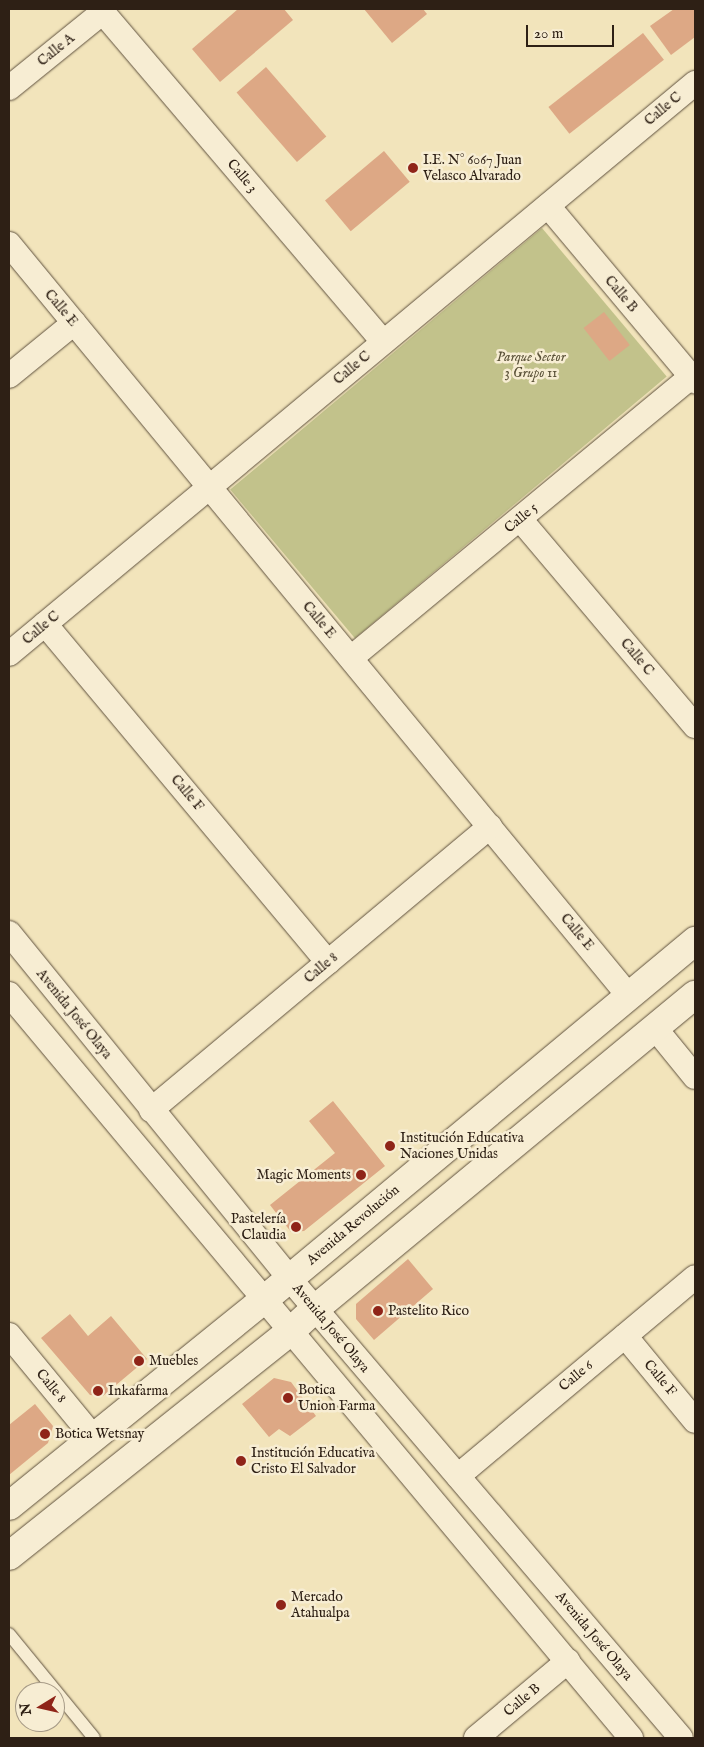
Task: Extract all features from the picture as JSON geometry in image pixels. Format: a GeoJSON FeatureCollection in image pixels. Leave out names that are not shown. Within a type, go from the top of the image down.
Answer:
{"type":"FeatureCollection","features":[{"type":"Feature","properties":{"kind":"street","name":"Calle A"},"geometry":{"type":"LineString","coordinates":[[9,88],[102,10]]}},
{"type":"Feature","properties":{"kind":"street","name":"Calle 3"},"geometry":{"type":"LineString","coordinates":[[102,10],[383,342]]}},
{"type":"Feature","properties":{"kind":"street","name":"Calle C"},"geometry":{"type":"LineString","coordinates":[[9,654],[695,83]]}},
{"type":"Feature","properties":{"kind":"street","name":"Calle B"},"geometry":{"type":"LineString","coordinates":[[548,206],[693,379]]}},
{"type":"Feature","properties":{"kind":"street","name":"Calle E"},"geometry":{"type":"LineString","coordinates":[[9,244],[630,996]]}},
{"type":"Feature","properties":{"kind":"street"},"geometry":{"type":"LineString","coordinates":[[9,376],[74,323]]}},
{"type":"Feature","properties":{"kind":"street","name":"Calle 5"},"geometry":{"type":"LineString","coordinates":[[351,658],[693,379]]}},
{"type":"Feature","properties":{"kind":"street","name":"Calle C"},"geometry":{"type":"LineString","coordinates":[[520,519],[695,726]]}},
{"type":"Feature","properties":{"kind":"street","name":"Calle F"},"geometry":{"type":"LineString","coordinates":[[46,624],[328,962]]}},
{"type":"Feature","properties":{"kind":"street","name":"Calle 8"},"geometry":{"type":"LineString","coordinates":[[151,1110],[490,826]]}},
{"type":"Feature","properties":{"kind":"street","name":"Avenida José Olaya"},"geometry":{"type":"LineString","coordinates":[[9,933],[289,1278],[681,1738]]}},
{"type":"Feature","properties":{"kind":"street","name":"Avenida Revolución"},"geometry":{"type":"LineString","coordinates":[[9,1506],[265,1299],[695,941]]}},
{"type":"Feature","properties":{"kind":"street"},"geometry":{"type":"LineString","coordinates":[[9,994],[631,1738]]}},
{"type":"Feature","properties":{"kind":"street"},"geometry":{"type":"LineString","coordinates":[[9,1556],[291,1331],[315,1309],[695,995]]}},
{"type":"Feature","properties":{"kind":"street"},"geometry":{"type":"LineString","coordinates":[[655,1028],[695,1077]]}},
{"type":"Feature","properties":{"kind":"street","name":"Calle 6"},"geometry":{"type":"LineString","coordinates":[[458,1476],[695,1277]]}},
{"type":"Feature","properties":{"kind":"street","name":"Calle 8"},"geometry":{"type":"LineString","coordinates":[[9,1335],[93,1437]]}},
{"type":"Feature","properties":{"kind":"street","name":"Calle F"},"geometry":{"type":"LineString","coordinates":[[625,1336],[695,1420]]}},
{"type":"Feature","properties":{"kind":"street","name":"Calle B"},"geometry":{"type":"LineString","coordinates":[[476,1738],[568,1661]]}},
{"type":"Feature","properties":{"kind":"lane"},"geometry":{"type":"LineString","coordinates":[[9,1634],[94,1738]]}},
{"type":"Feature","properties":{"kind":"green space","name":"Parque Sector 3 Grupo 11"},"geometry":{"type":"Polygon","coordinates":[[[542,228],[667,377],[355,638],[230,490],[542,228]]]}},
{"type":"Feature","properties":{"kind":"building"},"geometry":{"type":"Polygon","coordinates":[[[238,9],[284,9],[293,20],[220,82],[192,49],[238,9]]]}},
{"type":"Feature","properties":{"kind":"building"},"geometry":{"type":"Polygon","coordinates":[[[364,9],[423,9],[427,14],[392,43],[364,9]]]}},
{"type":"Feature","properties":{"kind":"building"},"geometry":{"type":"Polygon","coordinates":[[[674,9],[695,9],[695,37],[671,55],[650,26],[674,9]]]}},
{"type":"Feature","properties":{"kind":"building"},"geometry":{"type":"Polygon","coordinates":[[[643,33],[664,60],[569,134],[548,107],[643,33]]]}},
{"type":"Feature","properties":{"kind":"building"},"geometry":{"type":"Polygon","coordinates":[[[266,67],[326,136],[297,162],[237,93],[266,67]]]}},
{"type":"Feature","properties":{"kind":"building"},"geometry":{"type":"Polygon","coordinates":[[[384,151],[410,182],[351,231],[325,200],[384,151]]]}},
{"type":"Feature","properties":{"kind":"building"},"geometry":{"type":"Polygon","coordinates":[[[604,312],[630,345],[609,361],[584,328],[604,312]]]}},
{"type":"Feature","properties":{"kind":"building"},"geometry":{"type":"Polygon","coordinates":[[[333,1101],[385,1166],[304,1231],[291,1232],[270,1205],[335,1153],[309,1121],[333,1101]]]}},
{"type":"Feature","properties":{"kind":"building"},"geometry":{"type":"Polygon","coordinates":[[[408,1259],[433,1289],[374,1340],[356,1319],[356,1304],[408,1259]]]}},
{"type":"Feature","properties":{"kind":"building"},"geometry":{"type":"Polygon","coordinates":[[[70,1314],[88,1336],[111,1316],[147,1359],[103,1396],[90,1395],[41,1338],[70,1314]]]}},
{"type":"Feature","properties":{"kind":"building"},"geometry":{"type":"Polygon","coordinates":[[[274,1378],[291,1382],[316,1416],[290,1436],[279,1429],[269,1437],[242,1404],[274,1378]]]}},
{"type":"Feature","properties":{"kind":"building"},"geometry":{"type":"Polygon","coordinates":[[[35,1404],[53,1426],[48,1443],[9,1475],[9,1425],[35,1404]]]}},
{"type":"Feature","properties":{"kind":"place","name":"I.E. N° 6067 Juan Velasco Alvarado"},"geometry":{"type":"Point","coordinates":[413,168]}},
{"type":"Feature","properties":{"kind":"place","name":"Institución Educativa Naciones Unidas"},"geometry":{"type":"Point","coordinates":[390,1146]}},
{"type":"Feature","properties":{"kind":"place","name":"Magic Moments"},"geometry":{"type":"Point","coordinates":[361,1175]}},
{"type":"Feature","properties":{"kind":"place","name":"Pastelería Claudia"},"geometry":{"type":"Point","coordinates":[296,1227]}},
{"type":"Feature","properties":{"kind":"place","name":"Pastelito Rico"},"geometry":{"type":"Point","coordinates":[378,1311]}},
{"type":"Feature","properties":{"kind":"place","name":"Muebles"},"geometry":{"type":"Point","coordinates":[139,1361]}},
{"type":"Feature","properties":{"kind":"place","name":"Inkafarma"},"geometry":{"type":"Point","coordinates":[98,1391]}},
{"type":"Feature","properties":{"kind":"place","name":"Botica Union Farma"},"geometry":{"type":"Point","coordinates":[288,1398]}},
{"type":"Feature","properties":{"kind":"place","name":"Botica Wetsnay"},"geometry":{"type":"Point","coordinates":[45,1434]}},
{"type":"Feature","properties":{"kind":"place","name":"Institución Educativa Cristo El Salvador"},"geometry":{"type":"Point","coordinates":[241,1461]}},
{"type":"Feature","properties":{"kind":"place","name":"Mercado Atahualpa"},"geometry":{"type":"Point","coordinates":[281,1605]}}]}
